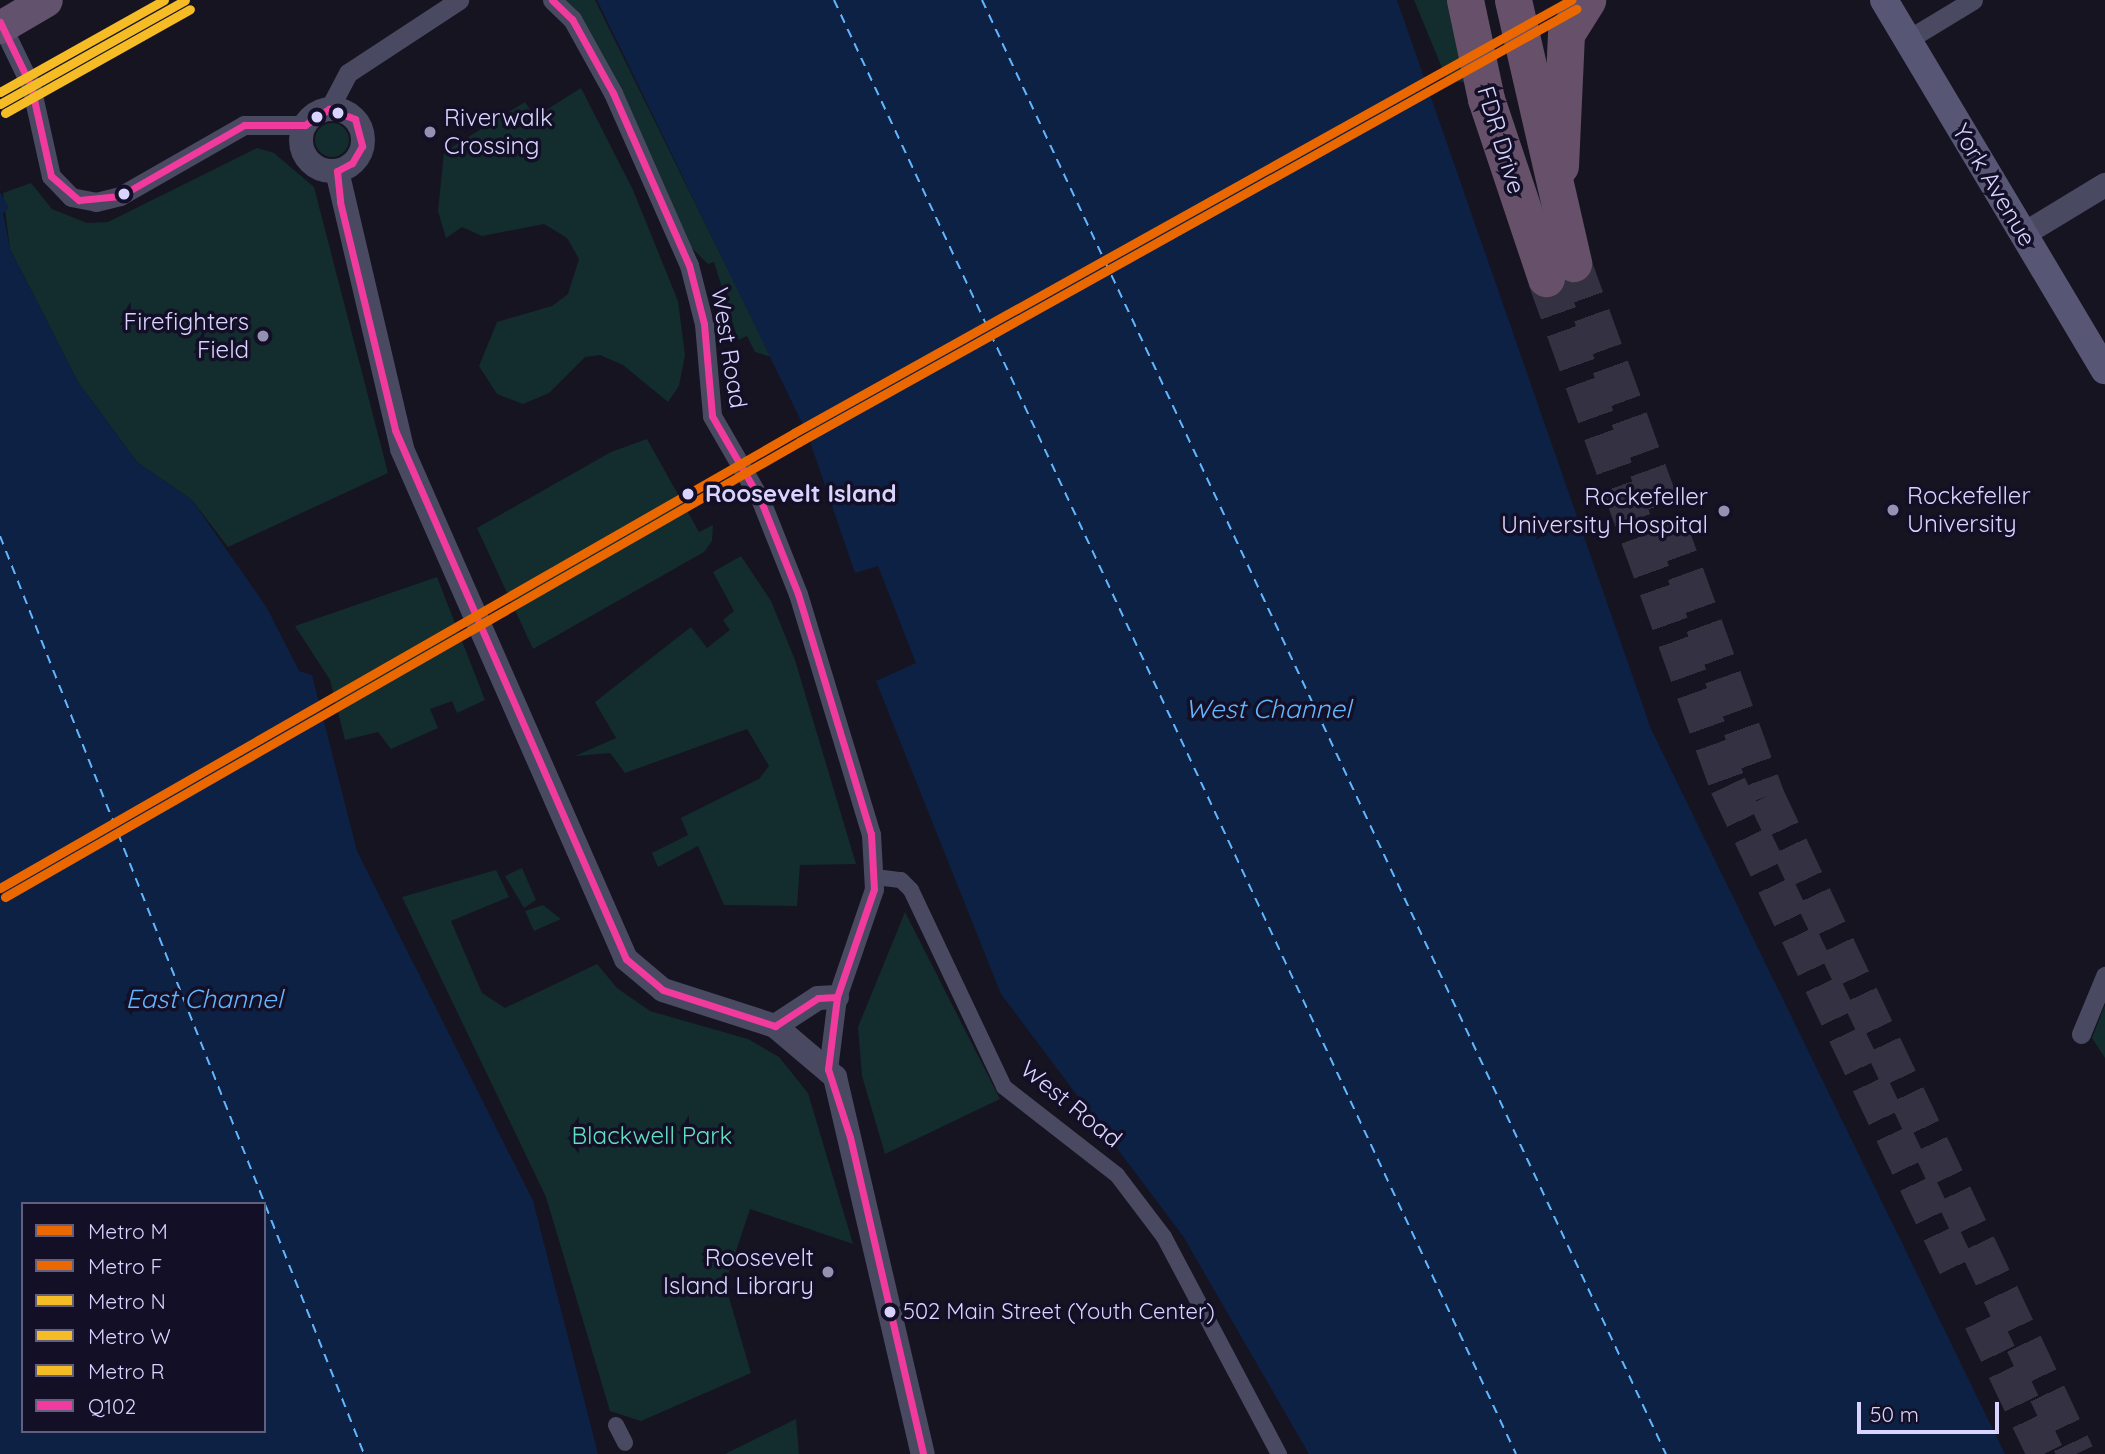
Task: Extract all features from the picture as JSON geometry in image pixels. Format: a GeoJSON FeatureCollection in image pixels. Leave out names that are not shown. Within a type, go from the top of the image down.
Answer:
{"type":"FeatureCollection","features":[{"type":"Feature","properties":{"kind":"highway"},"geometry":{"type":"LineString","coordinates":[[0,15],[26,0]]}},
{"type":"Feature","properties":{"kind":"highway"},"geometry":{"type":"LineString","coordinates":[[0,25],[46,0]]}},
{"type":"Feature","properties":{"kind":"highway","name":"FDR Drive"},"geometry":{"type":"LineString","coordinates":[[1465,0],[1508,162],[1560,270],[1556,209],[1513,0]]}},
{"type":"Feature","properties":{"kind":"highway"},"geometry":{"type":"LineString","coordinates":[[1483,0],[1508,162]]}},
{"type":"Feature","properties":{"kind":"highway"},"geometry":{"type":"LineString","coordinates":[[1556,209],[1566,34],[1587,0]]}},
{"type":"Feature","properties":{"kind":"main road","name":"York Avenue"},"geometry":{"type":"LineString","coordinates":[[1884,0],[2105,370]]}},
{"type":"Feature","properties":{"kind":"street"},"geometry":{"type":"LineString","coordinates":[[0,25],[31,86],[51,176],[71,197],[96,202],[120,196],[244,125],[305,125],[329,109],[348,73],[460,0]]}},
{"type":"Feature","properties":{"kind":"street","name":"West Road"},"geometry":{"type":"LineString","coordinates":[[552,0],[572,19],[613,93],[689,265],[704,324],[712,416],[761,501],[798,594],[871,834],[875,877],[837,997],[828,1069]]}},
{"type":"Feature","properties":{"kind":"street"},"geometry":{"type":"LineString","coordinates":[[1908,40],[1973,0]]}},
{"type":"Feature","properties":{"kind":"street"},"geometry":{"type":"LineString","coordinates":[[329,109],[355,119],[363,136],[359,155],[337,171]]}},
{"type":"Feature","properties":{"kind":"street"},"geometry":{"type":"LineString","coordinates":[[305,125],[301,143],[309,161],[337,171]]}},
{"type":"Feature","properties":{"kind":"street"},"geometry":{"type":"LineString","coordinates":[[337,171],[402,449],[626,959],[663,990],[775,1026],[828,1069],[850,1137],[923,1454]]}},
{"type":"Feature","properties":{"kind":"street"},"geometry":{"type":"LineString","coordinates":[[2024,234],[2105,185]]}},
{"type":"Feature","properties":{"kind":"street","name":"West Road"},"geometry":{"type":"LineString","coordinates":[[875,877],[901,880],[911,890],[1004,1087],[1117,1175],[1164,1237],[1279,1454]]}},
{"type":"Feature","properties":{"kind":"street"},"geometry":{"type":"LineString","coordinates":[[2081,1034],[2105,976]]}},
{"type":"Feature","properties":{"kind":"street"},"geometry":{"type":"LineString","coordinates":[[775,1026],[818,998],[837,997]]}},
{"type":"Feature","properties":{"kind":"street"},"geometry":{"type":"LineString","coordinates":[[616,1425],[625,1443]]}},
{"type":"Feature","properties":{"kind":"green space"},"geometry":{"type":"Polygon","coordinates":[[[566,0],[595,0],[771,357],[755,352],[747,336],[738,340],[714,262],[708,264],[689,245],[607,68],[566,0]]]}},
{"type":"Feature","properties":{"kind":"green space"},"geometry":{"type":"Polygon","coordinates":[[[1414,0],[1453,0],[1469,83],[1447,80],[1414,0]]]}},
{"type":"Feature","properties":{"kind":"green space"},"geometry":{"type":"Polygon","coordinates":[[[581,88],[633,190],[678,301],[685,355],[679,386],[668,402],[623,365],[600,355],[585,357],[549,393],[523,404],[497,394],[479,366],[497,322],[552,306],[568,294],[579,259],[567,238],[544,224],[482,236],[462,227],[446,238],[438,211],[444,152],[525,102],[535,117],[581,88]]]}},
{"type":"Feature","properties":{"kind":"green space"},"geometry":{"type":"Polygon","coordinates":[[[332,123],[344,128],[349,140],[344,152],[332,157],[320,152],[315,140],[320,128],[332,123]]]}},
{"type":"Feature","properties":{"kind":"green space"},"geometry":{"type":"Polygon","coordinates":[[[257,148],[274,153],[314,187],[388,473],[228,547],[192,500],[137,462],[78,382],[10,249],[3,193],[31,183],[52,209],[87,223],[108,222],[257,148]]]}},
{"type":"Feature","properties":{"kind":"green space"},"geometry":{"type":"Polygon","coordinates":[[[647,439],[699,532],[713,525],[712,541],[704,552],[533,649],[477,528],[611,452],[647,439]]]}},
{"type":"Feature","properties":{"kind":"green space"},"geometry":{"type":"Polygon","coordinates":[[[741,556],[771,601],[795,660],[856,864],[800,865],[797,906],[724,905],[698,846],[658,867],[652,853],[688,835],[681,818],[759,779],[769,766],[747,729],[625,773],[610,753],[575,756],[616,738],[595,702],[691,627],[707,648],[730,630],[723,620],[734,611],[713,572],[741,556]]]}},
{"type":"Feature","properties":{"kind":"green space"},"geometry":{"type":"Polygon","coordinates":[[[437,577],[485,700],[457,713],[452,701],[430,709],[438,728],[391,749],[378,732],[345,740],[330,680],[295,626],[437,577]]]}},
{"type":"Feature","properties":{"kind":"green space"},"geometry":{"type":"Polygon","coordinates":[[[522,868],[536,900],[524,908],[505,876],[522,868]]]}},
{"type":"Feature","properties":{"kind":"green space","name":"Blackwell Park"},"geometry":{"type":"Polygon","coordinates":[[[496,870],[509,897],[451,921],[482,993],[505,1008],[597,964],[617,988],[650,1011],[748,1039],[779,1057],[808,1093],[853,1244],[750,1209],[725,1284],[751,1373],[641,1421],[610,1411],[546,1197],[402,897],[496,870]]]}},
{"type":"Feature","properties":{"kind":"green space"},"geometry":{"type":"Polygon","coordinates":[[[543,905],[561,919],[534,931],[525,911],[543,905]]]}},
{"type":"Feature","properties":{"kind":"green space"},"geometry":{"type":"Polygon","coordinates":[[[905,912],[1000,1099],[885,1154],[862,1076],[858,1027],[905,912]]]}},
{"type":"Feature","properties":{"kind":"green space"},"geometry":{"type":"Polygon","coordinates":[[[2105,1005],[2105,1058],[2092,1038],[2105,1005]]]}},
{"type":"Feature","properties":{"kind":"green space"},"geometry":{"type":"Polygon","coordinates":[[[796,1419],[799,1454],[725,1454],[796,1419]]]}},
{"type":"Feature","properties":{"kind":"water","name":"West Channel"},"geometry":{"type":"Polygon","coordinates":[[[597,0],[1397,0],[1651,729],[2005,1454],[1309,1454],[1183,1236],[1001,994],[876,681],[916,663],[878,566],[855,573],[807,433],[597,0]]]}},
{"type":"Feature","properties":{"kind":"water","name":"East Channel"},"geometry":{"type":"Polygon","coordinates":[[[0,192],[9,208],[3,213],[10,249],[78,382],[137,462],[192,500],[267,608],[299,671],[312,675],[357,851],[533,1201],[598,1454],[0,1454],[0,192]]]}},
{"type":"Feature","properties":{"kind":"ferry route"},"geometry":{"type":"LineString","coordinates":[[834,0],[1516,1454]]}},
{"type":"Feature","properties":{"kind":"ferry route"},"geometry":{"type":"LineString","coordinates":[[982,0],[1666,1454]]}},
{"type":"Feature","properties":{"kind":"ferry route"},"geometry":{"type":"LineString","coordinates":[[0,536],[264,1202]]}},
{"type":"Feature","properties":{"kind":"ferry route"},"geometry":{"type":"LineString","coordinates":[[266,1207],[364,1454]]}},
{"type":"Feature","properties":{"kind":"tunnel"},"geometry":{"type":"LineString","coordinates":[[1573,263],[1766,796],[2076,1454]]}},
{"type":"Feature","properties":{"kind":"tunnel"},"geometry":{"type":"LineString","coordinates":[[1546,278],[1728,785],[1959,1271]]}},
{"type":"Feature","properties":{"kind":"tunnel"},"geometry":{"type":"LineString","coordinates":[[1982,1320],[2046,1454]]}},
{"type":"Feature","properties":{"kind":"metro line","name":"R"},"geometry":{"type":"LineString","coordinates":[[0,92],[164,0]]}},
{"type":"Feature","properties":{"kind":"metro line","name":"N"},"geometry":{"type":"LineString","coordinates":[[0,104],[185,0]]}},
{"type":"Feature","properties":{"kind":"metro line","name":"M"},"geometry":{"type":"LineString","coordinates":[[0,888],[794,433],[1571,0]]}},
{"type":"Feature","properties":{"kind":"metro line","name":"W"},"geometry":{"type":"LineString","coordinates":[[5,113],[190,9]]}},
{"type":"Feature","properties":{"kind":"metro line","name":"F"},"geometry":{"type":"LineString","coordinates":[[5,897],[799,442],[1576,9]]}},
{"type":"Feature","properties":{"kind":"transit line","name":"Q102"},"geometry":{"type":"LineString","coordinates":[[552,0],[572,19],[613,93],[689,265],[704,324],[712,416],[761,501],[798,594],[871,834],[874,889],[837,997],[828,1069],[850,1137],[923,1454]]}},
{"type":"Feature","properties":{"kind":"transit line","name":"Q102"},"geometry":{"type":"LineString","coordinates":[[0,22],[31,86],[51,176],[79,200],[120,196],[244,125],[305,125],[329,109],[355,119],[362,146],[352,163],[337,171],[340,202],[395,430],[626,959],[663,990],[775,1026],[818,998],[837,997]]}},
{"type":"Feature","properties":{"kind":"place","name":"Riverwalk Crossing"},"geometry":{"type":"Point","coordinates":[430,132]}},
{"type":"Feature","properties":{"kind":"place","name":"Firefighters Field"},"geometry":{"type":"Point","coordinates":[263,336]}},
{"type":"Feature","properties":{"kind":"place","name":"Roosevelt Island"},"geometry":{"type":"Point","coordinates":[688,494]}},
{"type":"Feature","properties":{"kind":"place","name":"Rockefeller University"},"geometry":{"type":"Point","coordinates":[1893,510]}},
{"type":"Feature","properties":{"kind":"place","name":"Rockefeller University Hospital"},"geometry":{"type":"Point","coordinates":[1724,511]}},
{"type":"Feature","properties":{"kind":"place","name":"Roosevelt Island Library"},"geometry":{"type":"Point","coordinates":[828,1272]}},
{"type":"Feature","properties":{"kind":"place","name":"502 Main Street (Youth Center)"},"geometry":{"type":"Point","coordinates":[890,1312]}}]}
